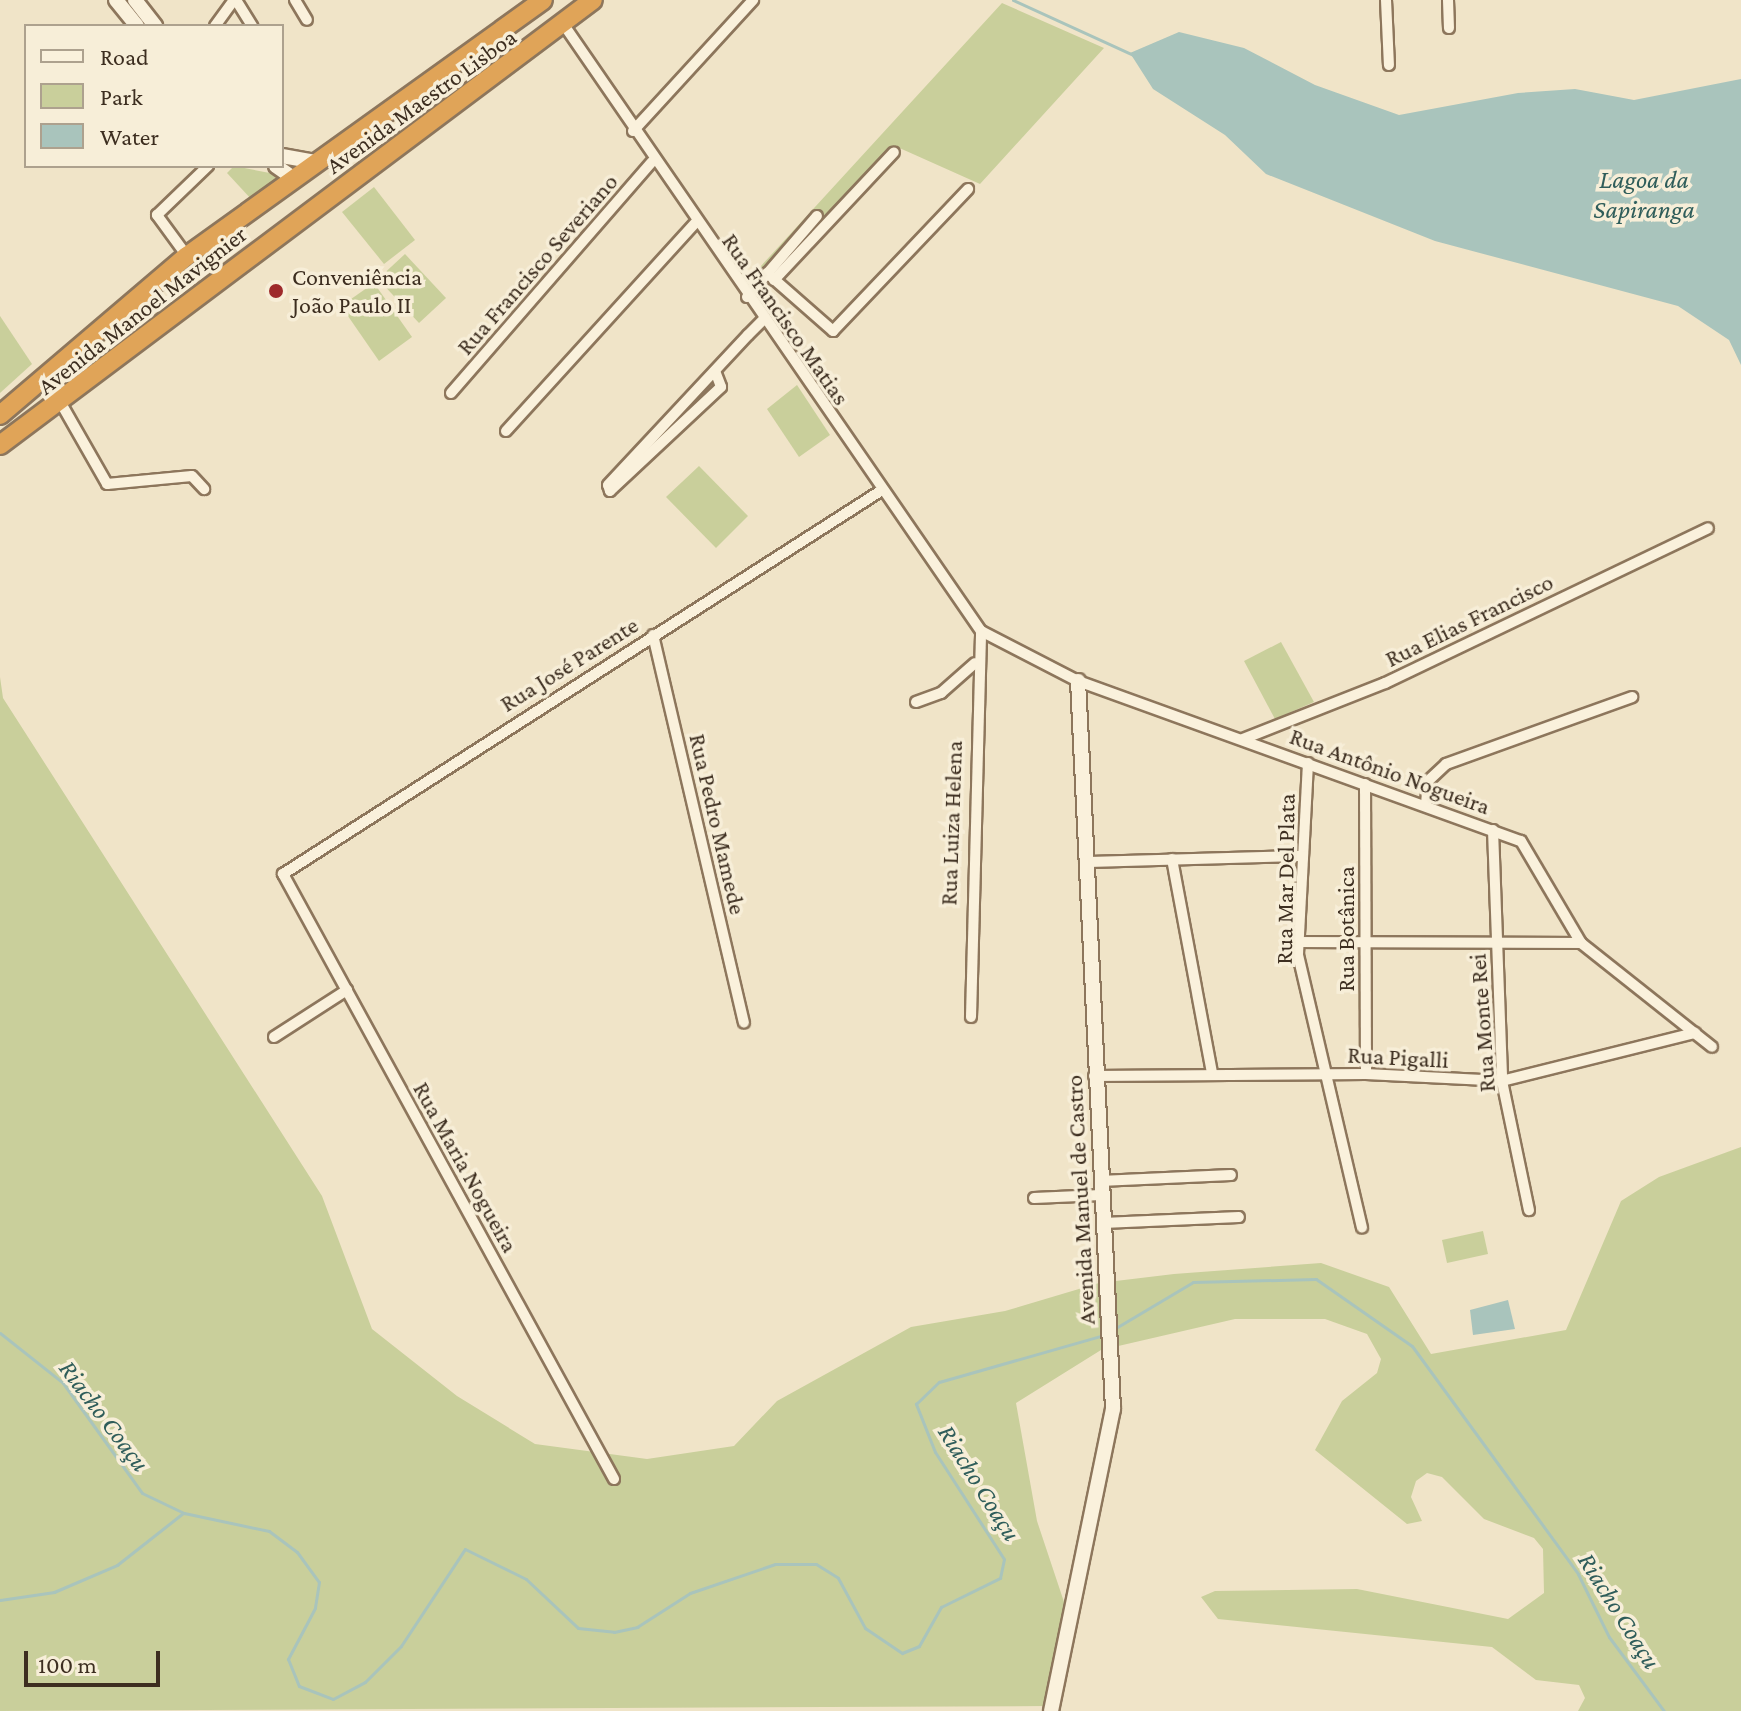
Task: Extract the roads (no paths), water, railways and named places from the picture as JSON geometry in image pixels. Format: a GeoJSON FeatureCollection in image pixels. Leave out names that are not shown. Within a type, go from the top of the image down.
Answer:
{"type":"FeatureCollection","features":[{"type":"Feature","properties":{"kind":"highway","name":"Avenida Maestro Lisboa"},"geometry":{"type":"LineString","coordinates":[[293,178],[543,0]]}},
{"type":"Feature","properties":{"kind":"highway","name":"Avenida Maestro Lisboa"},"geometry":{"type":"LineString","coordinates":[[312,209],[526,55],[593,0]]}},
{"type":"Feature","properties":{"kind":"highway"},"geometry":{"type":"LineString","coordinates":[[510,23],[531,35],[526,55]]}},
{"type":"Feature","properties":{"kind":"highway","name":"Avenida Manoel Mavignier"},"geometry":{"type":"LineString","coordinates":[[0,415],[187,256],[293,178]]}},
{"type":"Feature","properties":{"kind":"highway","name":"Avenida Manoel Mavignier"},"geometry":{"type":"LineString","coordinates":[[0,445],[62,405],[312,209]]}},
{"type":"Feature","properties":{"kind":"highway"},"geometry":{"type":"LineString","coordinates":[[69,355],[74,377],[97,376]]}},
{"type":"Feature","properties":{"kind":"street"},"geometry":{"type":"LineString","coordinates":[[116,0],[135,24]]}},
{"type":"Feature","properties":{"kind":"street"},"geometry":{"type":"LineString","coordinates":[[135,0],[153,24]]}},
{"type":"Feature","properties":{"kind":"street"},"geometry":{"type":"LineString","coordinates":[[217,24],[235,0],[251,24]]}},
{"type":"Feature","properties":{"kind":"street"},"geometry":{"type":"LineString","coordinates":[[295,0],[307,20]]}},
{"type":"Feature","properties":{"kind":"street"},"geometry":{"type":"LineString","coordinates":[[633,131],[753,0]]}},
{"type":"Feature","properties":{"kind":"street"},"geometry":{"type":"LineString","coordinates":[[1386,0],[1389,65]]}},
{"type":"Feature","properties":{"kind":"street"},"geometry":{"type":"LineString","coordinates":[[1448,0],[1449,28]]}},
{"type":"Feature","properties":{"kind":"street","name":"Rua Francisco Matias"},"geometry":{"type":"LineString","coordinates":[[564,25],[652,162],[879,492],[981,631]]}},
{"type":"Feature","properties":{"kind":"street"},"geometry":{"type":"LineString","coordinates":[[747,297],[771,277],[894,152]]}},
{"type":"Feature","properties":{"kind":"street"},"geometry":{"type":"LineString","coordinates":[[284,156],[316,162]]}},
{"type":"Feature","properties":{"kind":"street","name":"Rua Francisco Severiano"},"geometry":{"type":"LineString","coordinates":[[451,393],[652,162]]}},
{"type":"Feature","properties":{"kind":"street"},"geometry":{"type":"LineString","coordinates":[[187,256],[157,215],[206,168]]}},
{"type":"Feature","properties":{"kind":"street"},"geometry":{"type":"LineString","coordinates":[[279,168],[293,178]]}},
{"type":"Feature","properties":{"kind":"street"},"geometry":{"type":"LineString","coordinates":[[771,277],[833,331],[968,189]]}},
{"type":"Feature","properties":{"kind":"street"},"geometry":{"type":"LineString","coordinates":[[771,277],[817,216]]}},
{"type":"Feature","properties":{"kind":"street"},"geometry":{"type":"LineString","coordinates":[[506,431],[695,223]]}},
{"type":"Feature","properties":{"kind":"street"},"geometry":{"type":"LineString","coordinates":[[715,371],[721,387],[610,491],[608,485],[715,371],[763,320]]}},
{"type":"Feature","properties":{"kind":"street"},"geometry":{"type":"LineString","coordinates":[[62,405],[107,484],[192,476],[204,489]]}},
{"type":"Feature","properties":{"kind":"street","name":"Rua José Parente"},"geometry":{"type":"LineString","coordinates":[[283,874],[879,492]]}},
{"type":"Feature","properties":{"kind":"street","name":"Rua Elias Francisco"},"geometry":{"type":"LineString","coordinates":[[1243,739],[1385,683],[1708,528]]}},
{"type":"Feature","properties":{"kind":"street","name":"Rua Luiza Helena"},"geometry":{"type":"LineString","coordinates":[[971,1017],[975,663],[981,631]]}},
{"type":"Feature","properties":{"kind":"street","name":"Rua Antônio Nogueira"},"geometry":{"type":"LineString","coordinates":[[981,631],[1078,681],[1426,804],[1525,845],[1581,943],[1712,1047]]}},
{"type":"Feature","properties":{"kind":"street","name":"Rua Pedro Mamede"},"geometry":{"type":"LineString","coordinates":[[653,635],[744,1022]]}},
{"type":"Feature","properties":{"kind":"street"},"geometry":{"type":"LineString","coordinates":[[916,702],[941,693],[975,663]]}},
{"type":"Feature","properties":{"kind":"street","name":"Avenida Manuel de Castro"},"geometry":{"type":"LineString","coordinates":[[1054,1707],[1113,1409],[1094,1076],[1078,681]]}},
{"type":"Feature","properties":{"kind":"street"},"geometry":{"type":"LineString","coordinates":[[1426,804],[1428,781],[1446,764],[1632,697]]}},
{"type":"Feature","properties":{"kind":"street","name":"Rua Mar Del Plata"},"geometry":{"type":"LineString","coordinates":[[1308,763],[1299,942],[1323,1074],[1362,1228]]}},
{"type":"Feature","properties":{"kind":"street","name":"Rua Botânica"},"geometry":{"type":"LineString","coordinates":[[1365,784],[1366,1074]]}},
{"type":"Feature","properties":{"kind":"street","name":"Rua Monte Rei"},"geometry":{"type":"LineString","coordinates":[[1493,830],[1502,1081],[1529,1210]]}},
{"type":"Feature","properties":{"kind":"street"},"geometry":{"type":"LineString","coordinates":[[1085,862],[1302,856]]}},
{"type":"Feature","properties":{"kind":"street"},"geometry":{"type":"LineString","coordinates":[[1172,859],[1212,1072]]}},
{"type":"Feature","properties":{"kind":"street","name":"Rua Maria Nogueira"},"geometry":{"type":"LineString","coordinates":[[283,874],[614,1479]]}},
{"type":"Feature","properties":{"kind":"street"},"geometry":{"type":"LineString","coordinates":[[1299,942],[1581,943]]}},
{"type":"Feature","properties":{"kind":"street"},"geometry":{"type":"LineString","coordinates":[[274,1037],[347,990]]}},
{"type":"Feature","properties":{"kind":"street","name":"Rua Pigalli"},"geometry":{"type":"LineString","coordinates":[[1094,1076],[1212,1072],[1366,1074],[1502,1081],[1695,1033]]}},
{"type":"Feature","properties":{"kind":"street"},"geometry":{"type":"LineString","coordinates":[[1034,1198],[1231,1175]]}},
{"type":"Feature","properties":{"kind":"street"},"geometry":{"type":"LineString","coordinates":[[1103,1223],[1239,1217]]}},
{"type":"Feature","properties":{"kind":"water","name":"Lagoa da Sapiranga"},"geometry":{"type":"Polygon","coordinates":[[[1179,32],[1244,48],[1315,85],[1399,115],[1518,93],[1575,89],[1634,100],[1741,79],[1741,365],[1729,340],[1678,306],[1435,241],[1266,174],[1225,135],[1153,89],[1130,53],[1179,32]]]}},
{"type":"Feature","properties":{"kind":"water"},"geometry":{"type":"Polygon","coordinates":[[[1508,1300],[1515,1329],[1473,1335],[1470,1310],[1508,1300]]]}},
{"type":"Feature","properties":{"kind":"waterway"},"geometry":{"type":"LineString","coordinates":[[1013,0],[1133,55]]}},
{"type":"Feature","properties":{"kind":"waterway","name":"Riacho Coaçu"},"geometry":{"type":"LineString","coordinates":[[1114,1329],[1193,1282],[1316,1279],[1412,1346],[1578,1574],[1609,1637],[1664,1711]]}},
{"type":"Feature","properties":{"kind":"waterway","name":"Riacho Coaçu"},"geometry":{"type":"LineString","coordinates":[[0,1333],[63,1383],[142,1493],[184,1513],[269,1531],[297,1552],[319,1582],[315,1608],[288,1659],[299,1686],[333,1699],[365,1682],[401,1646],[465,1549],[526,1579],[578,1628],[614,1632],[637,1627],[690,1593],[775,1564],[816,1564],[838,1578],[865,1628],[902,1653],[919,1646],[941,1607],[1000,1578],[1004,1559],[935,1452],[916,1404],[939,1382],[1104,1335]]}},
{"type":"Feature","properties":{"kind":"waterway"},"geometry":{"type":"LineString","coordinates":[[0,1600],[54,1592],[117,1565],[183,1513]]}},
{"type":"Feature","properties":{"kind":"place","name":"Conveniência João Paulo II"},"geometry":{"type":"Point","coordinates":[276,291]}}]}
